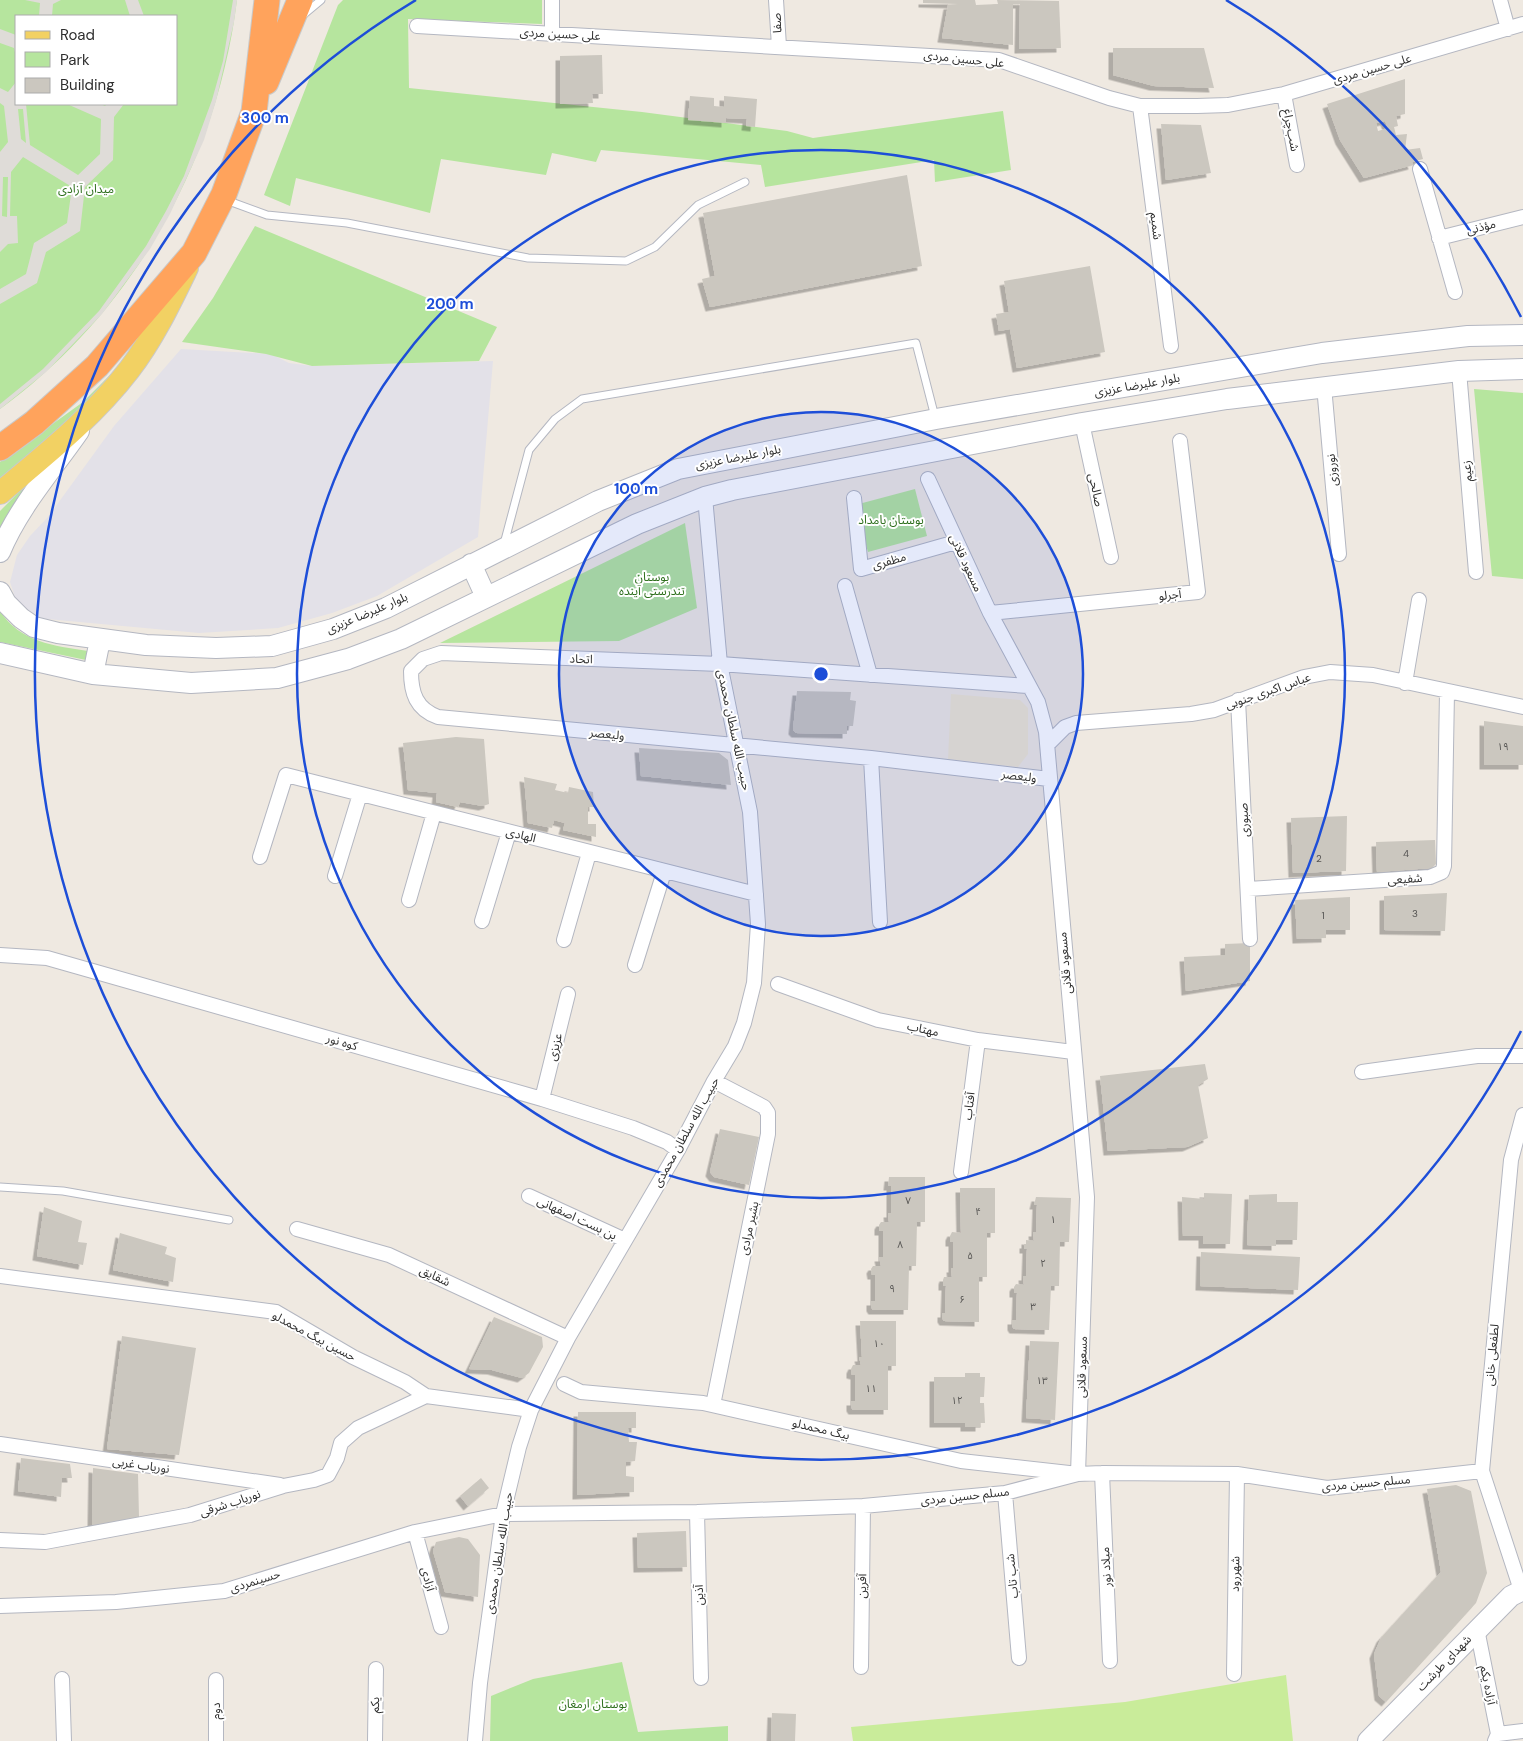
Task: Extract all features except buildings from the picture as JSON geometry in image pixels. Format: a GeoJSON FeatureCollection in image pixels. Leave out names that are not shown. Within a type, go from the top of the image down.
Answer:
{"type":"FeatureCollection","features":[{"type":"Feature","properties":{"kind":"highway"},"geometry":{"type":"LineString","coordinates":[[254,112],[267,0]]}},
{"type":"Feature","properties":{"kind":"highway"},"geometry":{"type":"LineString","coordinates":[[0,448],[34,423],[97,366],[194,253],[221,198],[300,0]]}},
{"type":"Feature","properties":{"kind":"main road"},"geometry":{"type":"LineString","coordinates":[[0,552],[12,528],[32,497],[93,412],[129,370],[151,337],[194,253]]}},
{"type":"Feature","properties":{"kind":"main road","name":"بلوار علیرضا عزیزی"},"geometry":{"type":"LineString","coordinates":[[0,592],[6,603],[21,618],[34,626],[100,640],[180,647],[272,646],[333,629],[386,608],[471,564],[636,485],[678,469],[936,418],[1322,354],[1468,336],[1523,335]]}},
{"type":"Feature","properties":{"kind":"main road"},"geometry":{"type":"LineString","coordinates":[[0,653],[50,666],[93,674],[191,683],[277,678],[377,649],[637,524],[705,497],[1082,423],[1324,386],[1459,370],[1523,369]]}},
{"type":"Feature","properties":{"kind":"main road"},"geometry":{"type":"LineString","coordinates":[[0,493],[93,412]]}},
{"type":"Feature","properties":{"kind":"main road"},"geometry":{"type":"LineString","coordinates":[[699,464],[705,497]]}},
{"type":"Feature","properties":{"kind":"main road"},"geometry":{"type":"LineString","coordinates":[[471,564],[486,597]]}},
{"type":"Feature","properties":{"kind":"main road"},"geometry":{"type":"LineString","coordinates":[[93,674],[100,640]]}},
{"type":"Feature","properties":{"kind":"main road","name":"شهدای طرشت"},"geometry":{"type":"LineString","coordinates":[[1368,1741],[1477,1629],[1511,1596],[1522,1590]]}},
{"type":"Feature","properties":{"kind":"street"},"geometry":{"type":"LineString","coordinates":[[552,0],[552,34]]}},
{"type":"Feature","properties":{"kind":"street","name":"صفا"},"geometry":{"type":"LineString","coordinates":[[776,0],[778,46]]}},
{"type":"Feature","properties":{"kind":"street"},"geometry":{"type":"LineString","coordinates":[[1500,0],[1508,29]]}},
{"type":"Feature","properties":{"kind":"street","name":"علی حسین مردی"},"geometry":{"type":"LineString","coordinates":[[417,26],[999,60],[1109,98],[1140,106],[1228,106],[1284,94],[1523,24]]}},
{"type":"Feature","properties":{"kind":"street","name":"شب‌چراغ"},"geometry":{"type":"LineString","coordinates":[[1284,94],[1297,165]]}},
{"type":"Feature","properties":{"kind":"street","name":"شمیم"},"geometry":{"type":"LineString","coordinates":[[1140,106],[1171,346]]}},
{"type":"Feature","properties":{"kind":"street"},"geometry":{"type":"LineString","coordinates":[[1420,169],[1455,292]]}},
{"type":"Feature","properties":{"kind":"street","name":"مؤذنی"},"geometry":{"type":"LineString","coordinates":[[1439,238],[1523,217]]}},
{"type":"Feature","properties":{"kind":"street","name":"زعیم"},"geometry":{"type":"LineString","coordinates":[[1459,370],[1476,572]]}},
{"type":"Feature","properties":{"kind":"street","name":"نوروزی"},"geometry":{"type":"LineString","coordinates":[[1324,386],[1339,554]]}},
{"type":"Feature","properties":{"kind":"street","name":"صالحی"},"geometry":{"type":"LineString","coordinates":[[1082,423],[1111,557]]}},
{"type":"Feature","properties":{"kind":"street","name":"آجرلو"},"geometry":{"type":"LineString","coordinates":[[990,613],[1198,592],[1180,441]]}},
{"type":"Feature","properties":{"kind":"street","name":"مسعود قلانی"},"geometry":{"type":"LineString","coordinates":[[928,479],[990,613],[1041,712],[1048,744],[1049,779],[1087,1197],[1078,1474]]}},
{"type":"Feature","properties":{"kind":"street","name":"حبیب الله سلطان محمدی"},"geometry":{"type":"LineString","coordinates":[[475,1741],[480,1683],[503,1514],[519,1447],[531,1410],[568,1338],[678,1150],[714,1080],[735,1046],[744,1023],[754,983],[758,924],[750,812],[739,746],[720,664],[705,497]]}},
{"type":"Feature","properties":{"kind":"street","name":"مظفری"},"geometry":{"type":"LineString","coordinates":[[854,498],[861,569],[956,542]]}},
{"type":"Feature","properties":{"kind":"street"},"geometry":{"type":"LineString","coordinates":[[845,586],[870,676]]}},
{"type":"Feature","properties":{"kind":"street"},"geometry":{"type":"LineString","coordinates":[[1405,683],[1419,600]]}},
{"type":"Feature","properties":{"kind":"street","name":"اتحاد"},"geometry":{"type":"LineString","coordinates":[[441,653],[720,664]]}},
{"type":"Feature","properties":{"kind":"street","name":"ولیعصر"},"geometry":{"type":"LineString","coordinates":[[441,653],[423,659],[411,671],[414,698],[428,714],[438,717],[871,758],[1049,779]]}},
{"type":"Feature","properties":{"kind":"street"},"geometry":{"type":"LineString","coordinates":[[720,664],[1028,686]]}},
{"type":"Feature","properties":{"kind":"street","name":"عباس اکبری جنوبی"},"geometry":{"type":"LineString","coordinates":[[1048,744],[1064,727],[1076,723],[1191,714],[1214,710],[1304,677],[1330,672],[1374,675],[1523,707]]}},
{"type":"Feature","properties":{"kind":"street","name":"شفیعی"},"geometry":{"type":"LineString","coordinates":[[1248,889],[1430,877],[1442,872],[1444,866],[1447,692]]}},
{"type":"Feature","properties":{"kind":"street","name":"صبوری"},"geometry":{"type":"LineString","coordinates":[[1238,700],[1250,939]]}},
{"type":"Feature","properties":{"kind":"street"},"geometry":{"type":"LineString","coordinates":[[871,758],[880,922]]}},
{"type":"Feature","properties":{"kind":"street","name":"الهادی"},"geometry":{"type":"LineString","coordinates":[[260,857],[286,775],[756,894]]}},
{"type":"Feature","properties":{"kind":"street"},"geometry":{"type":"LineString","coordinates":[[335,876],[360,794]]}},
{"type":"Feature","properties":{"kind":"street"},"geometry":{"type":"LineString","coordinates":[[409,900],[434,813]]}},
{"type":"Feature","properties":{"kind":"street"},"geometry":{"type":"LineString","coordinates":[[482,921],[509,832]]}},
{"type":"Feature","properties":{"kind":"street"},"geometry":{"type":"LineString","coordinates":[[564,940],[590,853]]}},
{"type":"Feature","properties":{"kind":"street"},"geometry":{"type":"LineString","coordinates":[[635,965],[664,872]]}},
{"type":"Feature","properties":{"kind":"street","name":"کوه نور"},"geometry":{"type":"LineString","coordinates":[[0,955],[47,958],[542,1099],[633,1128],[667,1142],[678,1150]]}},
{"type":"Feature","properties":{"kind":"street","name":"مهتاب"},"geometry":{"type":"LineString","coordinates":[[778,984],[878,1020],[978,1040],[1073,1052]]}},
{"type":"Feature","properties":{"kind":"street","name":"عزیزی"},"geometry":{"type":"LineString","coordinates":[[542,1099],[568,994]]}},
{"type":"Feature","properties":{"kind":"street","name":"آفتاب"},"geometry":{"type":"LineString","coordinates":[[961,1172],[978,1040]]}},
{"type":"Feature","properties":{"kind":"street"},"geometry":{"type":"LineString","coordinates":[[1362,1072],[1477,1056],[1523,1056]]}},
{"type":"Feature","properties":{"kind":"street","name":"بشیر مرادی"},"geometry":{"type":"LineString","coordinates":[[713,1405],[768,1134],[768,1114],[764,1107],[714,1080]]}},
{"type":"Feature","properties":{"kind":"street","name":"لطفعلی خانی"},"geometry":{"type":"LineString","coordinates":[[1522,1590],[1482,1471],[1511,1160],[1523,1115]]}},
{"type":"Feature","properties":{"kind":"street","name":"بن بست اصفهانی"},"geometry":{"type":"LineString","coordinates":[[529,1196],[625,1240]]}},
{"type":"Feature","properties":{"kind":"street","name":"شقایق"},"geometry":{"type":"LineString","coordinates":[[297,1229],[389,1255],[568,1338]]}},
{"type":"Feature","properties":{"kind":"street","name":"حسین بیگ محمدلو"},"geometry":{"type":"LineString","coordinates":[[0,1276],[276,1312],[353,1357],[405,1382],[426,1396],[531,1410]]}},
{"type":"Feature","properties":{"kind":"street","name":"بیگ محمدلو"},"geometry":{"type":"LineString","coordinates":[[564,1384],[581,1392],[690,1401],[713,1405],[961,1461],[1078,1474]]}},
{"type":"Feature","properties":{"kind":"street","name":"نوریاب شرقی"},"geometry":{"type":"LineString","coordinates":[[0,1540],[45,1542],[190,1515],[283,1486],[314,1480],[328,1475],[337,1458],[341,1443],[358,1428],[426,1396]]}},
{"type":"Feature","properties":{"kind":"street","name":"نوریاب غربی"},"geometry":{"type":"LineString","coordinates":[[0,1444],[283,1486]]}},
{"type":"Feature","properties":{"kind":"street","name":"مسلم حسین مردی"},"geometry":{"type":"LineString","coordinates":[[503,1514],[697,1512],[863,1506],[1005,1493],[1078,1474],[1237,1474],[1327,1488],[1482,1471]]}},
{"type":"Feature","properties":{"kind":"street","name":"میلاد نور"},"geometry":{"type":"LineString","coordinates":[[1102,1473],[1110,1661]]}},
{"type":"Feature","properties":{"kind":"street","name":"شهررود"},"geometry":{"type":"LineString","coordinates":[[1234,1674],[1237,1474]]}},
{"type":"Feature","properties":{"kind":"street","name":"شب تاب"},"geometry":{"type":"LineString","coordinates":[[1005,1493],[1019,1658]]}},
{"type":"Feature","properties":{"kind":"street","name":"آفرین"},"geometry":{"type":"LineString","coordinates":[[861,1667],[863,1506]]}},
{"type":"Feature","properties":{"kind":"street","name":"آذین"},"geometry":{"type":"LineString","coordinates":[[697,1512],[701,1678]]}},
{"type":"Feature","properties":{"kind":"street","name":"حسینمردی"},"geometry":{"type":"LineString","coordinates":[[0,1606],[116,1602],[224,1591],[415,1532],[503,1514]]}},
{"type":"Feature","properties":{"kind":"street","name":"آزادی"},"geometry":{"type":"LineString","coordinates":[[415,1532],[441,1627]]}},
{"type":"Feature","properties":{"kind":"street","name":"آزاده یکم"},"geometry":{"type":"LineString","coordinates":[[1477,1629],[1496,1738]]}},
{"type":"Feature","properties":{"kind":"street","name":"یکم"},"geometry":{"type":"LineString","coordinates":[[375,1741],[376,1669]]}},
{"type":"Feature","properties":{"kind":"street"},"geometry":{"type":"LineString","coordinates":[[62,1679],[64,1741]]}},
{"type":"Feature","properties":{"kind":"street","name":"دوم"},"geometry":{"type":"LineString","coordinates":[[216,1680],[216,1741]]}},
{"type":"Feature","properties":{"kind":"street"},"geometry":{"type":"LineString","coordinates":[[1496,1738],[1523,1731]]}},
{"type":"Feature","properties":{"kind":"lane"},"geometry":{"type":"LineString","coordinates":[[290,24],[321,0]]}},
{"type":"Feature","properties":{"kind":"lane"},"geometry":{"type":"LineString","coordinates":[[221,198],[267,215],[347,223],[528,258],[626,261],[655,247],[698,204],[745,182]]}},
{"type":"Feature","properties":{"kind":"lane"},"geometry":{"type":"LineString","coordinates":[[502,549],[529,450],[555,419],[582,399],[916,343],[936,418]]}},
{"type":"Feature","properties":{"kind":"lane"},"geometry":{"type":"LineString","coordinates":[[0,1187],[63,1190],[229,1220]]}},
{"type":"Feature","properties":{"kind":"shaded area"},"geometry":{"type":"Polygon","coordinates":[[[25,0],[61,0],[53,4],[52,15],[39,15],[40,3],[25,0]]]}},
{"type":"Feature","properties":{"kind":"shaded area"},"geometry":{"type":"Polygon","coordinates":[[[125,0],[138,0],[144,15],[130,15],[125,0]]]}},
{"type":"Feature","properties":{"kind":"shaded area"},"geometry":{"type":"Polygon","coordinates":[[[233,0],[237,0],[234,22],[216,101],[204,140],[170,214],[150,249],[102,314],[46,372],[0,409],[0,404],[43,369],[99,311],[146,246],[166,211],[184,176],[212,100],[223,61],[233,0]]]}},
{"type":"Feature","properties":{"kind":"shaded area"},"geometry":{"type":"Polygon","coordinates":[[[0,29],[15,35],[15,52],[14,48],[0,43],[0,29]]]}},
{"type":"Feature","properties":{"kind":"shaded area"},"geometry":{"type":"Polygon","coordinates":[[[15,83],[15,105],[26,105],[30,145],[78,175],[100,154],[101,119],[69,105],[123,105],[114,117],[113,160],[85,187],[80,231],[46,252],[37,283],[0,304],[0,289],[26,274],[34,243],[67,223],[72,187],[23,157],[11,172],[10,216],[17,216],[18,243],[8,244],[0,252],[0,152],[8,142],[4,106],[0,103],[0,88],[8,92],[15,83]],[[18,109],[21,139],[26,143],[23,109],[18,109]],[[3,177],[2,216],[7,217],[8,177],[3,177]]]}},
{"type":"Feature","properties":{"kind":"shaded area"},"geometry":{"type":"Polygon","coordinates":[[[181,349],[271,354],[289,363],[312,366],[493,361],[478,537],[377,596],[332,613],[278,628],[199,633],[36,618],[17,603],[10,582],[17,555],[30,536],[48,517],[114,426],[181,349]]]}},
{"type":"Feature","properties":{"kind":"shaded area"},"geometry":{"type":"Polygon","coordinates":[[[951,694],[1020,700],[1028,708],[1028,754],[1018,767],[948,759],[951,694]]]}},
{"type":"Feature","properties":{"kind":"green space","name":"میدان آزادی"},"geometry":{"type":"Polygon","coordinates":[[[0,0],[237,0],[226,60],[210,119],[188,175],[160,229],[128,280],[90,327],[47,371],[0,409],[0,0]]]}},
{"type":"Feature","properties":{"kind":"green space"},"geometry":{"type":"Polygon","coordinates":[[[343,0],[542,0],[542,24],[408,19],[409,88],[642,112],[787,131],[813,138],[1003,111],[1011,170],[935,182],[934,160],[765,187],[761,165],[601,150],[596,162],[552,153],[546,175],[441,159],[430,213],[296,178],[290,206],[264,195],[338,5],[343,0]]]}},
{"type":"Feature","properties":{"kind":"green space"},"geometry":{"type":"Polygon","coordinates":[[[255,226],[497,327],[479,361],[312,366],[266,354],[182,342],[213,298],[255,226]]]}},
{"type":"Feature","properties":{"kind":"green space"},"geometry":{"type":"Polygon","coordinates":[[[126,359],[80,413],[0,478],[0,462],[83,402],[126,359]]]}},
{"type":"Feature","properties":{"kind":"green space"},"geometry":{"type":"Polygon","coordinates":[[[1474,389],[1523,393],[1523,579],[1492,576],[1474,389]]]}},
{"type":"Feature","properties":{"kind":"green space"},"geometry":{"type":"Polygon","coordinates":[[[59,452],[0,533],[0,511],[59,452]]]}},
{"type":"Feature","properties":{"kind":"green space","name":"بوستان بامداد"},"geometry":{"type":"Polygon","coordinates":[[[915,489],[927,536],[868,552],[855,505],[915,489]]]}},
{"type":"Feature","properties":{"kind":"green space","name":"بوستان تندرستی آینده"},"geometry":{"type":"Polygon","coordinates":[[[685,523],[697,608],[619,641],[440,643],[685,523]]]}},
{"type":"Feature","properties":{"kind":"green space"},"geometry":{"type":"Polygon","coordinates":[[[0,611],[17,630],[39,641],[88,651],[86,660],[0,642],[0,611]]]}},
{"type":"Feature","properties":{"kind":"green space","name":"بوستان ارمغان"},"geometry":{"type":"Polygon","coordinates":[[[622,1662],[638,1732],[728,1726],[728,1741],[490,1741],[491,1696],[533,1679],[622,1662]]]}},
{"type":"Feature","properties":{"kind":"green space"},"geometry":{"type":"Polygon","coordinates":[[[1286,1675],[1293,1741],[853,1741],[851,1727],[1125,1702],[1286,1675]]]}}]}
